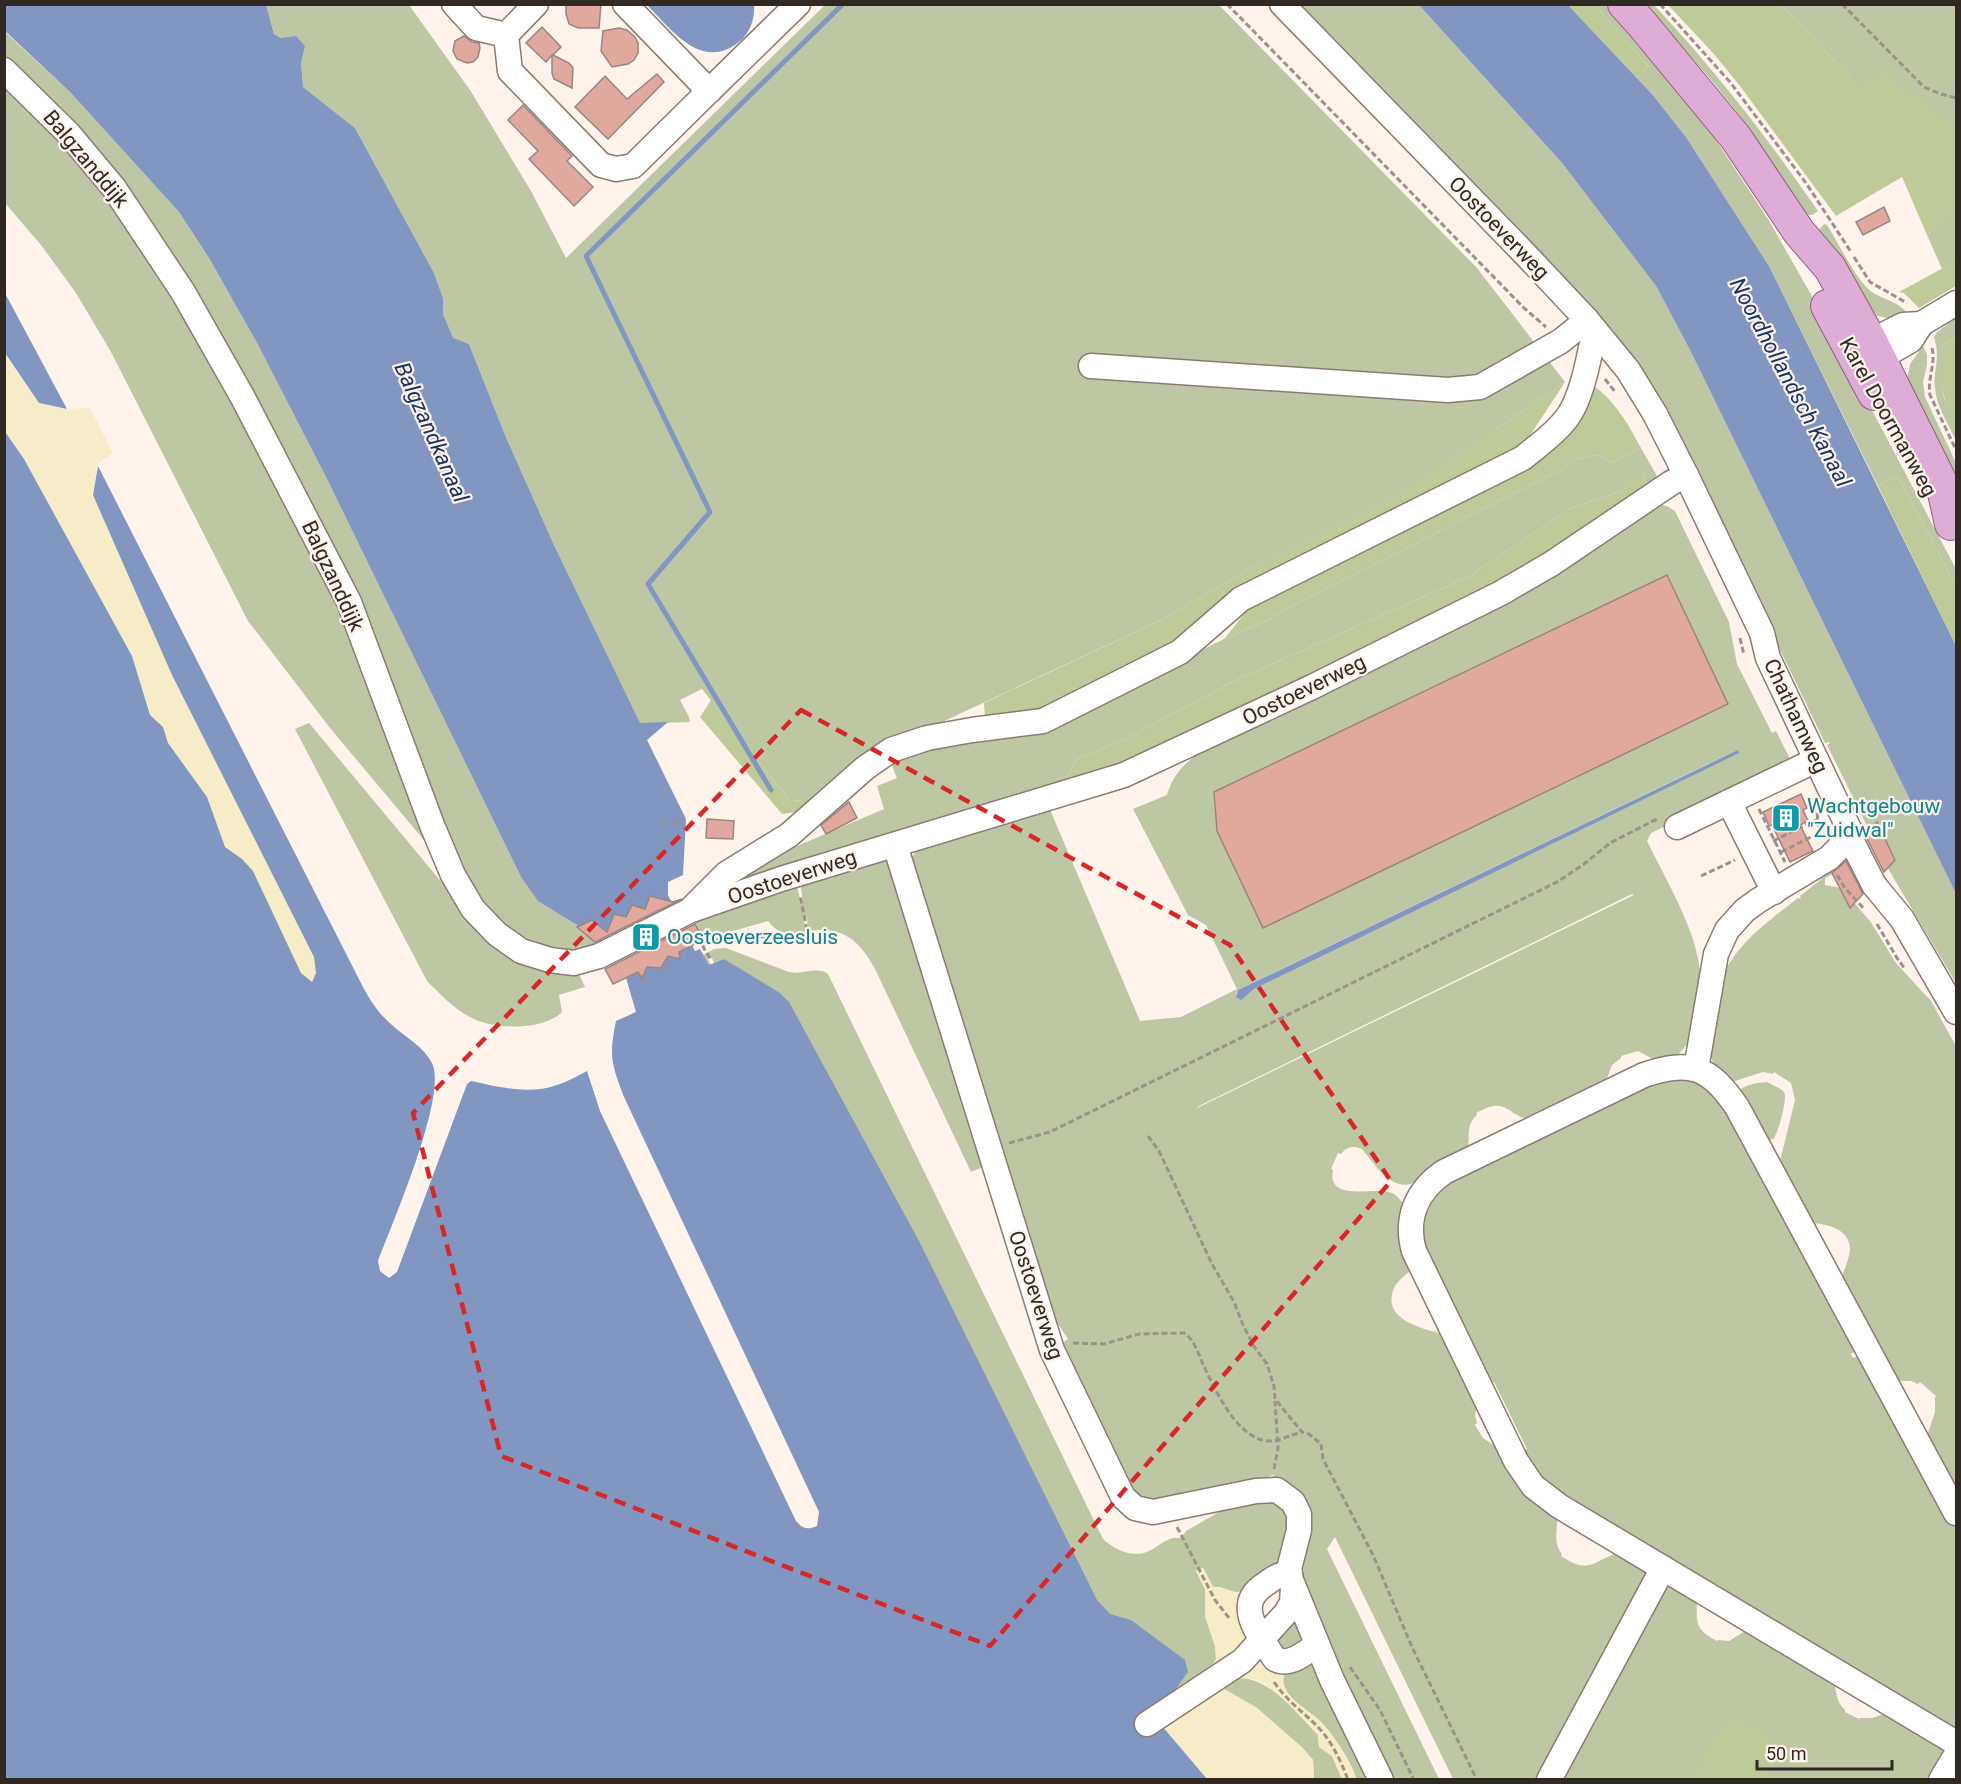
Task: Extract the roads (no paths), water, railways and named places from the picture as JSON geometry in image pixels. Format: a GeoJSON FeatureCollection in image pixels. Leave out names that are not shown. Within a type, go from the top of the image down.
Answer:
{"type":"FeatureCollection","features":[{"type":"Feature","properties":{"kind":"main road","name":"Karel Doormanweg"},"geometry":{"type":"LineString","coordinates":[[1624,4],[1736,138],[1799,232],[1817,288],[1869,353],[1925,490],[1954,530]]}},
{"type":"Feature","properties":{"kind":"street"},"geometry":{"type":"LineString","coordinates":[[454,4],[476,28],[506,35]]}},
{"type":"Feature","properties":{"kind":"street"},"geometry":{"type":"LineString","coordinates":[[506,35],[536,4]]}},
{"type":"Feature","properties":{"kind":"street"},"geometry":{"type":"LineString","coordinates":[[625,4],[709,91]]}},
{"type":"Feature","properties":{"kind":"street","name":"Oostoeverweg"},"geometry":{"type":"LineString","coordinates":[[1282,4],[1591,325],[1628,370],[1655,414],[1762,633]]}},
{"type":"Feature","properties":{"kind":"street"},"geometry":{"type":"LineString","coordinates":[[506,35],[510,71],[601,165],[616,169],[633,166],[795,5]]}},
{"type":"Feature","properties":{"kind":"street","name":"Balgzanddijk"},"geometry":{"type":"LineString","coordinates":[[4,70],[68,133],[114,188],[183,292],[236,385],[349,602],[432,825],[453,875],[473,909],[497,934],[521,951],[550,960],[574,963],[599,956],[689,911]]}},
{"type":"Feature","properties":{"kind":"street"},"geometry":{"type":"LineString","coordinates":[[1869,353],[1904,325],[1921,324],[1956,303]]}},
{"type":"Feature","properties":{"kind":"street"},"geometry":{"type":"LineString","coordinates":[[1091,366],[1448,390],[1480,387],[1591,325]]}},
{"type":"Feature","properties":{"kind":"street"},"geometry":{"type":"LineString","coordinates":[[689,911],[726,874],[789,835],[865,768],[891,750],[927,738],[1043,722],[1180,652],[1241,598],[1523,458],[1551,435],[1573,409],[1587,364],[1591,325]]}},
{"type":"Feature","properties":{"kind":"street","name":"Oostoeverweg"},"geometry":{"type":"LineString","coordinates":[[689,911],[781,879],[1124,775],[1312,687],[1511,587],[1551,564],[1686,475]]}},
{"type":"Feature","properties":{"kind":"street","name":"Chathamweg"},"geometry":{"type":"LineString","coordinates":[[1762,633],[1768,658],[1816,760],[1839,853]]}},
{"type":"Feature","properties":{"kind":"street"},"geometry":{"type":"LineString","coordinates":[[1669,822],[1729,802],[1816,760]]}},
{"type":"Feature","properties":{"kind":"street"},"geometry":{"type":"LineString","coordinates":[[1729,802],[1784,886]]}},
{"type":"Feature","properties":{"kind":"street","name":"Chathamweg"},"geometry":{"type":"LineString","coordinates":[[1839,853],[1862,832],[1888,883],[1956,996]]}},
{"type":"Feature","properties":{"kind":"street","name":"Chathamweg"},"geometry":{"type":"LineString","coordinates":[[1839,853],[1850,838],[1874,885],[1902,919],[1956,1012]]}},
{"type":"Feature","properties":{"kind":"street","name":"Oostoeverweg"},"geometry":{"type":"LineString","coordinates":[[895,845],[1052,1350],[1119,1489],[1128,1503],[1144,1511],[1153,1512],[1256,1491],[1277,1490],[1293,1502],[1299,1514],[1299,1530],[1291,1576]]}},
{"type":"Feature","properties":{"kind":"street"},"geometry":{"type":"LineString","coordinates":[[1695,1069],[1716,954],[1727,930],[1745,910],[1759,900],[1839,853]]}},
{"type":"Feature","properties":{"kind":"street"},"geometry":{"type":"LineString","coordinates":[[1956,1513],[1737,1107],[1720,1084],[1705,1073],[1677,1066],[1644,1075],[1444,1172],[1426,1186],[1418,1197],[1410,1228],[1414,1251],[1523,1474],[1533,1486],[1550,1500],[1956,1743]]}},
{"type":"Feature","properties":{"kind":"street"},"geometry":{"type":"LineString","coordinates":[[1549,1779],[1663,1568]]}},
{"type":"Feature","properties":{"kind":"street"},"geometry":{"type":"LineString","coordinates":[[1291,1576],[1278,1575],[1253,1593],[1250,1600],[1250,1618],[1275,1659],[1284,1663],[1300,1656],[1317,1644]]}},
{"type":"Feature","properties":{"kind":"street"},"geometry":{"type":"LineString","coordinates":[[1147,1724],[1242,1661],[1263,1640],[1292,1603],[1291,1576]]}},
{"type":"Feature","properties":{"kind":"street"},"geometry":{"type":"LineString","coordinates":[[1291,1576],[1332,1680],[1381,1779]]}},
{"type":"Feature","properties":{"kind":"street"},"geometry":{"type":"LineString","coordinates":[[1941,1779],[1956,1755]]}},
{"type":"Feature","properties":{"kind":"water","name":"Balgzandkanaal"},"geometry":{"type":"Polygon","coordinates":[[[4,5],[266,5],[274,34],[281,38],[296,36],[305,46],[301,62],[303,87],[355,128],[434,273],[443,298],[443,314],[453,338],[469,344],[505,435],[554,545],[640,723],[668,722],[647,740],[686,819],[683,875],[668,882],[668,895],[671,901],[659,907],[650,903],[641,916],[636,907],[632,905],[635,919],[614,914],[617,928],[605,934],[602,928],[592,920],[579,926],[538,901],[521,877],[327,479],[257,343],[209,258],[179,212],[70,92],[5,31],[4,5]]]}},
{"type":"Feature","properties":{"kind":"water"},"geometry":{"type":"Polygon","coordinates":[[[647,5],[754,5],[754,10],[751,25],[739,42],[725,50],[712,52],[700,50],[688,44],[647,5]]]}},
{"type":"Feature","properties":{"kind":"water","name":"Noordhollandsch Kanaal"},"geometry":{"type":"Polygon","coordinates":[[[1419,5],[1568,5],[1652,94],[1686,137],[1769,266],[1956,646],[1956,894],[1690,350],[1656,286],[1562,163],[1419,5]]]}},
{"type":"Feature","properties":{"kind":"water"},"geometry":{"type":"Polygon","coordinates":[[[5,294],[67,409],[39,403],[5,353],[5,294]]]}},
{"type":"Feature","properties":{"kind":"water"},"geometry":{"type":"Polygon","coordinates":[[[4,430],[24,459],[132,656],[150,715],[163,727],[168,743],[207,797],[225,847],[242,859],[253,871],[301,973],[312,982],[316,973],[314,957],[172,675],[93,495],[98,466],[364,989],[383,1017],[419,1047],[432,1063],[435,1079],[426,1130],[378,1261],[380,1271],[389,1278],[397,1272],[467,1084],[471,1081],[514,1089],[546,1088],[561,1084],[587,1071],[600,1111],[796,1521],[805,1528],[817,1526],[819,1512],[624,1097],[612,1059],[616,1021],[636,1012],[626,978],[639,972],[643,977],[641,970],[675,954],[679,959],[677,952],[692,945],[695,951],[700,949],[709,965],[724,959],[780,993],[789,1002],[919,1241],[1097,1600],[1110,1614],[1131,1620],[1185,1660],[1188,1672],[1164,1701],[1162,1726],[1207,1779],[5,1779],[4,430]]]}},
{"type":"Feature","properties":{"kind":"water"},"geometry":{"type":"Polygon","coordinates":[[[1738,750],[1739,753],[1254,989],[1241,1000],[1236,997],[1238,990],[1738,750]]]}},
{"type":"Feature","properties":{"kind":"waterway"},"geometry":{"type":"LineString","coordinates":[[771,790],[648,584],[710,512],[586,256],[843,4]]}},
{"type":"Feature","properties":{"kind":"place","name":"Wachtgebouw \"Zuidwal\""},"geometry":{"type":"Point","coordinates":[1786,818]}},
{"type":"Feature","properties":{"kind":"place","name":"Oostoeverzeesluis"},"geometry":{"type":"Point","coordinates":[646,937]}}]}
